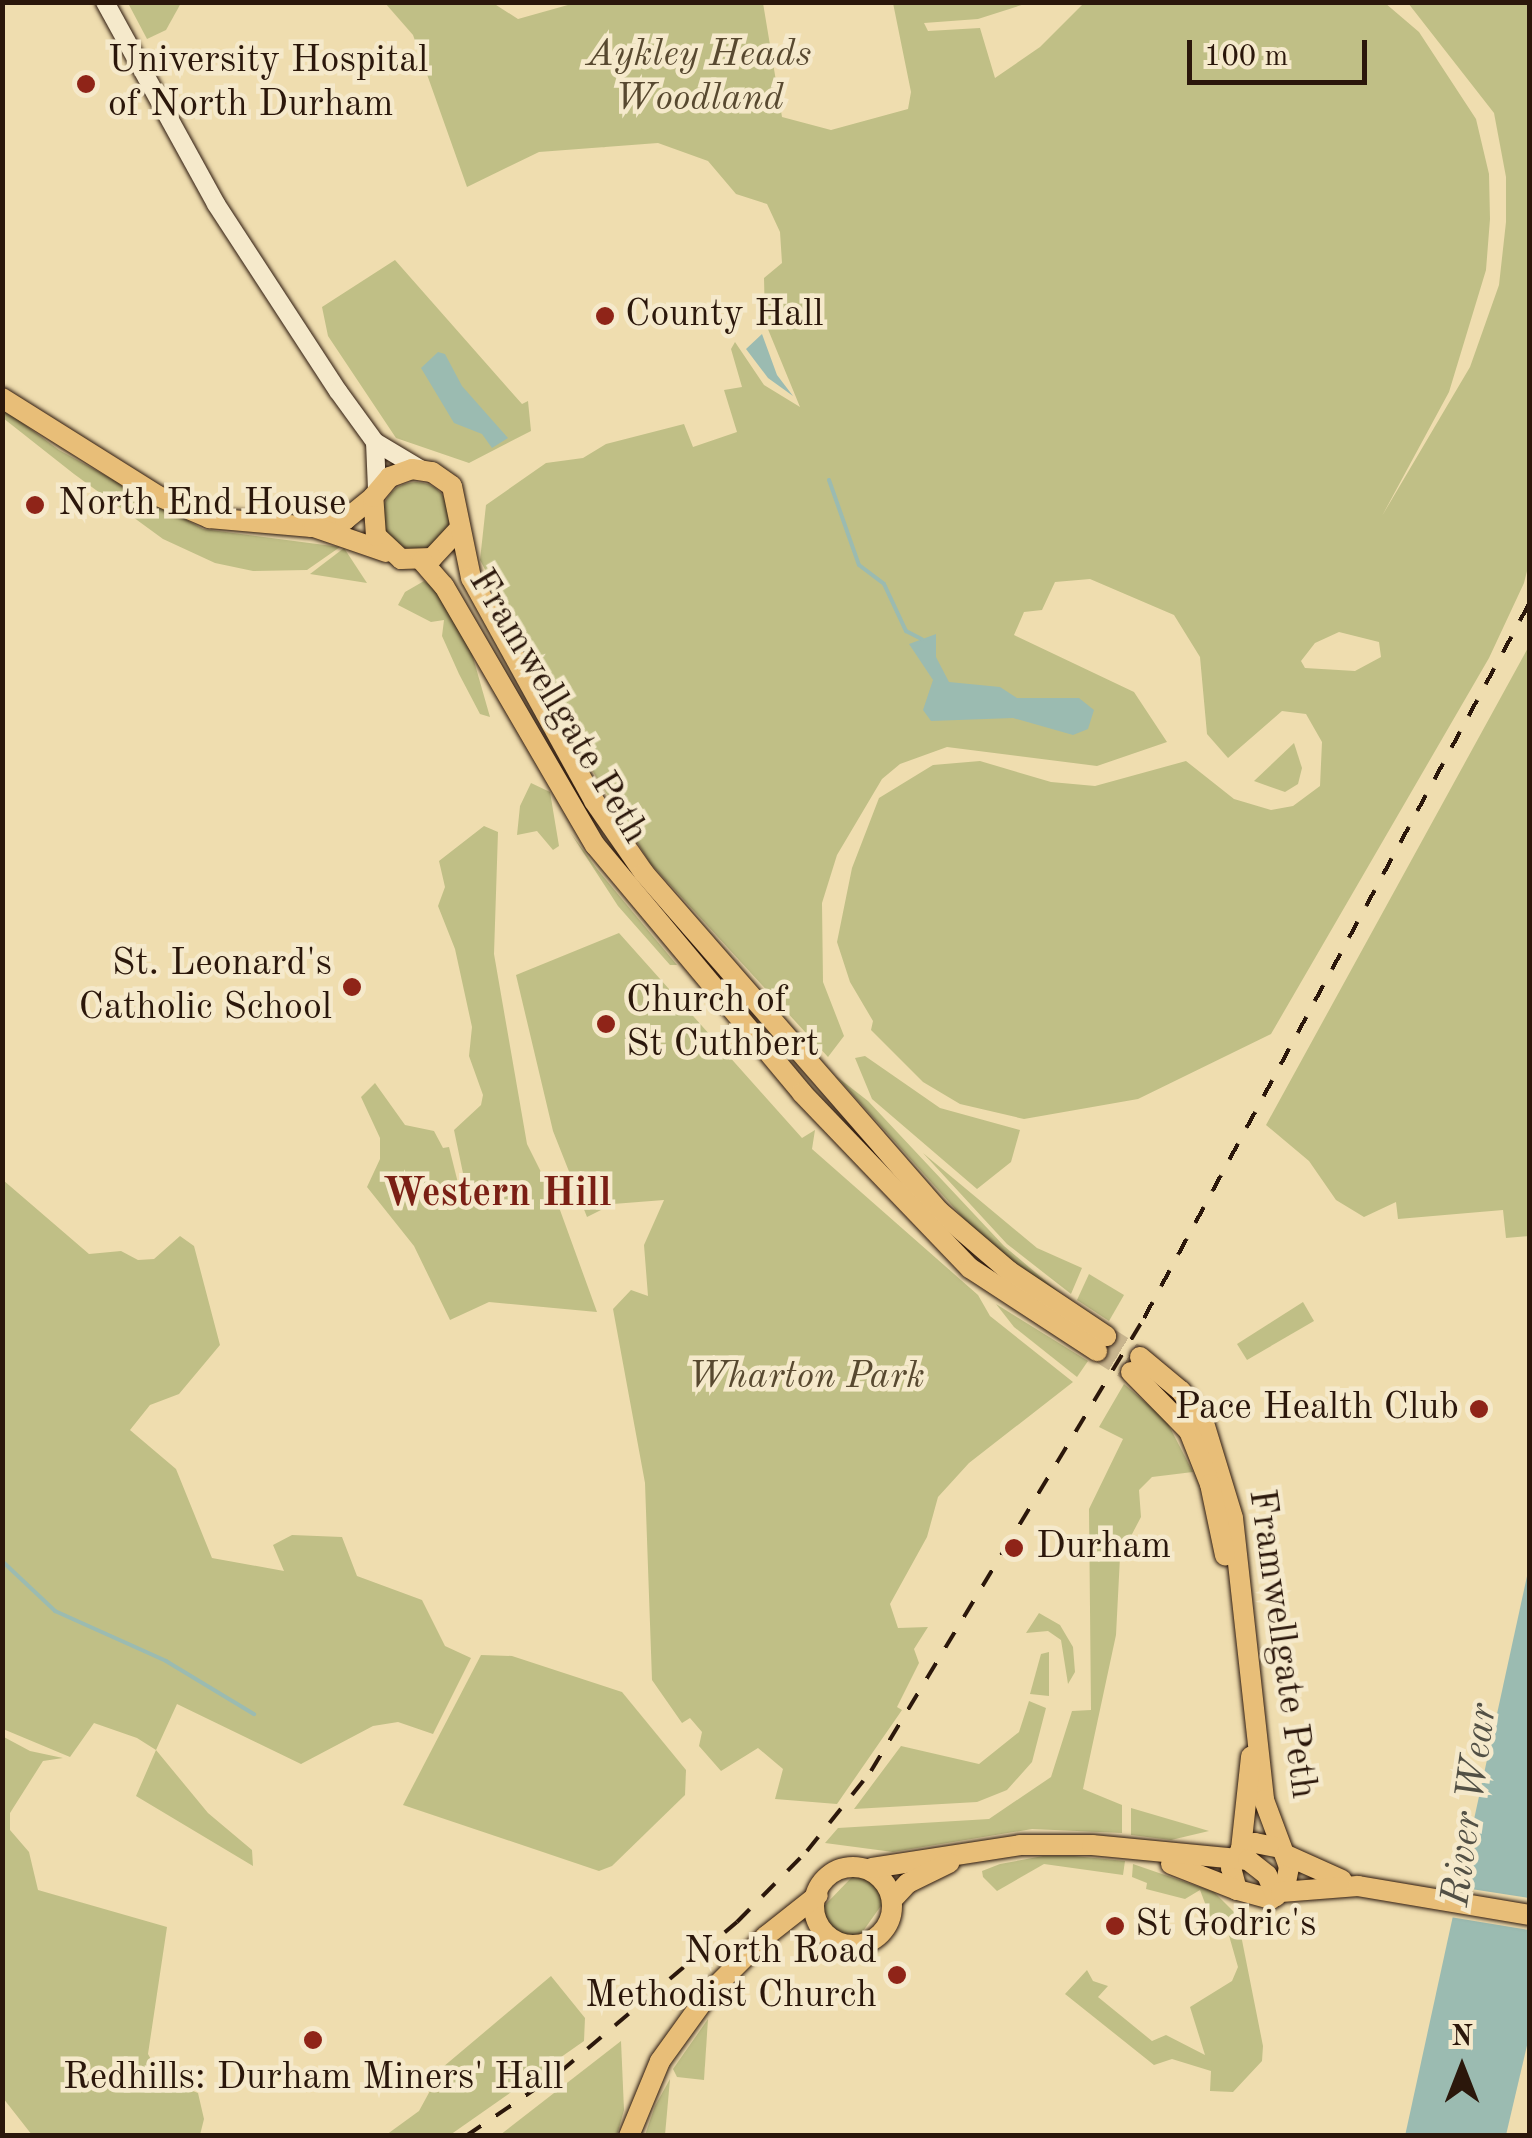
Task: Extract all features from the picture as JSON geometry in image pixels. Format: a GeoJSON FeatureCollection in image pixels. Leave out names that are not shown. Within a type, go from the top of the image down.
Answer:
{"type":"FeatureCollection","features":[{"type":"Feature","properties":{"kind":"highway"},"geometry":{"type":"LineString","coordinates":[[2,398],[183,509],[235,524],[312,527],[344,520],[399,472],[422,470],[452,486],[460,528],[443,552],[422,561],[312,527]]}},
{"type":"Feature","properties":{"kind":"highway"},"geometry":{"type":"LineString","coordinates":[[375,494],[372,528],[390,553]]}},
{"type":"Feature","properties":{"kind":"highway","name":"Framwellgate Peth"},"geometry":{"type":"LineString","coordinates":[[422,561],[444,586],[582,828],[644,908],[835,1131],[946,1246],[990,1283],[1102,1344],[970,1240],[864,1130],[644,873],[594,801],[504,640],[466,566],[460,528]]}},
{"type":"Feature","properties":{"kind":"highway","name":"Framwellgate Peth"},"geometry":{"type":"LineString","coordinates":[[1237,1890],[1249,1715],[1210,1484],[1178,1416],[1136,1364],[1194,1407],[1220,1462],[1252,1654],[1264,1800],[1284,1852]]}},
{"type":"Feature","properties":{"kind":"highway"},"geometry":{"type":"LineString","coordinates":[[1238,1853],[1254,1842],[1358,1886],[1530,1914]]}},
{"type":"Feature","properties":{"kind":"highway"},"geometry":{"type":"LineString","coordinates":[[629,2136],[636,2111],[677,2035],[772,1931],[818,1896],[844,1869],[1058,1844],[1238,1853],[1259,1866],[1278,1894]]}},
{"type":"Feature","properties":{"kind":"highway"},"geometry":{"type":"LineString","coordinates":[[1132,1849],[1259,1901],[1278,1894],[1358,1886]]}},
{"type":"Feature","properties":{"kind":"highway"},"geometry":{"type":"LineString","coordinates":[[1278,1894],[1289,1878],[1284,1852]]}},
{"type":"Feature","properties":{"kind":"highway"},"geometry":{"type":"LineString","coordinates":[[818,1896],[818,1930],[831,1943],[860,1943],[882,1926],[892,1900],[913,1880],[969,1854]]}},
{"type":"Feature","properties":{"kind":"highway"},"geometry":{"type":"LineString","coordinates":[[872,1868],[888,1880],[892,1900]]}},
{"type":"Feature","properties":{"kind":"highway"},"geometry":{"type":"LineString","coordinates":[[772,1931],[818,1930]]}},
{"type":"Feature","properties":{"kind":"main road"},"geometry":{"type":"LineString","coordinates":[[106,2],[216,204],[375,442],[422,470]]}},
{"type":"Feature","properties":{"kind":"main road"},"geometry":{"type":"LineString","coordinates":[[375,442],[375,494]]}},
{"type":"Feature","properties":{"kind":"green space"},"geometry":{"type":"Polygon","coordinates":[[[128,3],[181,3],[166,30],[147,39],[128,3]]]}},
{"type":"Feature","properties":{"kind":"green space","name":"Aykley Heads Woodland"},"geometry":{"type":"Polygon","coordinates":[[[385,3],[493,3],[518,19],[575,3],[763,3],[782,117],[831,130],[908,109],[911,92],[893,3],[1028,3],[978,19],[924,23],[928,31],[980,28],[995,78],[1040,47],[1084,3],[1385,3],[1419,32],[1476,119],[1489,174],[1490,219],[1486,270],[1449,392],[1382,516],[1470,367],[1499,285],[1506,222],[1506,177],[1494,113],[1408,3],[1529,3],[1530,559],[1524,583],[1489,658],[1271,1034],[1138,1099],[1024,1119],[960,1104],[923,1082],[871,1030],[873,1021],[850,982],[837,942],[852,868],[879,798],[933,765],[980,761],[1051,782],[1095,786],[1186,761],[1234,799],[1271,810],[1293,806],[1320,786],[1322,742],[1306,714],[1282,711],[1228,758],[1207,734],[1200,657],[1174,615],[1090,579],[1055,582],[1042,610],[1024,612],[1014,635],[1134,692],[1167,742],[1097,766],[947,747],[900,764],[882,779],[837,855],[822,903],[823,982],[844,1036],[828,1057],[650,863],[580,751],[480,560],[486,505],[546,463],[583,458],[606,444],[684,424],[693,447],[737,432],[724,390],[742,387],[731,349],[735,342],[764,385],[800,407],[765,322],[764,278],[782,263],[780,232],[767,204],[736,194],[708,161],[658,143],[539,152],[467,187],[413,35],[385,3]],[[1339,632],[1315,643],[1301,661],[1305,668],[1355,671],[1381,657],[1379,642],[1339,632]]]}},
{"type":"Feature","properties":{"kind":"green space"},"geometry":{"type":"Polygon","coordinates":[[[395,260],[522,404],[528,401],[531,431],[469,463],[396,438],[328,336],[322,307],[395,260]]]}},
{"type":"Feature","properties":{"kind":"green space"},"geometry":{"type":"Polygon","coordinates":[[[2,408],[59,450],[203,529],[340,547],[307,570],[253,571],[215,563],[163,539],[3,418],[2,408]]]}},
{"type":"Feature","properties":{"kind":"green space"},"geometry":{"type":"Polygon","coordinates":[[[416,482],[440,492],[450,516],[440,540],[416,550],[392,540],[382,516],[392,492],[416,482]]]}},
{"type":"Feature","properties":{"kind":"green space"},"geometry":{"type":"Polygon","coordinates":[[[344,548],[367,583],[310,574],[344,548]]]}},
{"type":"Feature","properties":{"kind":"green space"},"geometry":{"type":"Polygon","coordinates":[[[424,581],[436,589],[472,654],[490,717],[480,714],[459,674],[442,636],[444,620],[431,622],[398,605],[405,592],[424,581]]]}},
{"type":"Feature","properties":{"kind":"green space"},"geometry":{"type":"Polygon","coordinates":[[[1529,646],[1529,1236],[1506,1238],[1503,1210],[1398,1219],[1396,1202],[1364,1217],[1336,1200],[1309,1161],[1266,1125],[1529,646]]]}},
{"type":"Feature","properties":{"kind":"green space"},"geometry":{"type":"Polygon","coordinates":[[[1294,743],[1302,768],[1298,784],[1285,792],[1254,781],[1294,743]]]}},
{"type":"Feature","properties":{"kind":"green space"},"geometry":{"type":"Polygon","coordinates":[[[531,783],[550,792],[559,846],[553,850],[537,831],[517,835],[520,806],[531,783]]]}},
{"type":"Feature","properties":{"kind":"green space"},"geometry":{"type":"Polygon","coordinates":[[[484,826],[498,832],[494,954],[527,1144],[560,1210],[597,1312],[489,1302],[450,1320],[414,1246],[367,1187],[380,1159],[380,1138],[361,1097],[375,1083],[405,1125],[434,1131],[443,1148],[449,1147],[463,1203],[469,1202],[454,1130],[481,1105],[483,1095],[469,1056],[472,1027],[455,949],[438,906],[445,887],[439,861],[484,826]]]}},
{"type":"Feature","properties":{"kind":"green space"},"geometry":{"type":"Polygon","coordinates":[[[570,832],[677,965],[670,965],[618,906],[570,832]]]}},
{"type":"Feature","properties":{"kind":"green space","name":"Wharton Park"},"geometry":{"type":"Polygon","coordinates":[[[619,933],[802,1138],[815,1130],[812,1149],[978,1295],[990,1316],[1073,1382],[969,1463],[938,1497],[927,1537],[890,1604],[898,1628],[928,1627],[914,1649],[919,1663],[897,1707],[902,1710],[837,1804],[775,1799],[783,1769],[758,1748],[721,1771],[699,1746],[702,1732],[690,1718],[682,1723],[652,1680],[645,1483],[613,1309],[631,1290],[648,1296],[644,1245],[664,1200],[613,1204],[587,1217],[553,1131],[516,975],[619,933]]]}},
{"type":"Feature","properties":{"kind":"green space"},"geometry":{"type":"Polygon","coordinates":[[[865,1056],[940,1108],[1020,1130],[1011,1162],[977,1189],[872,1099],[855,1058],[865,1056]]]}},
{"type":"Feature","properties":{"kind":"green space"},"geometry":{"type":"Polygon","coordinates":[[[836,1076],[868,1101],[1004,1246],[1067,1299],[983,1240],[836,1076]]]}},
{"type":"Feature","properties":{"kind":"green space"},"geometry":{"type":"Polygon","coordinates":[[[923,1153],[1037,1248],[1082,1268],[1071,1294],[1007,1244],[923,1153]]]}},
{"type":"Feature","properties":{"kind":"green space"},"geometry":{"type":"Polygon","coordinates":[[[3,1180],[89,1254],[121,1251],[138,1260],[154,1259],[180,1236],[194,1246],[220,1345],[179,1394],[150,1405],[130,1430],[176,1469],[212,1558],[284,1571],[273,1545],[292,1535],[342,1537],[357,1576],[422,1600],[445,1646],[471,1658],[433,1734],[398,1722],[373,1726],[301,1764],[177,1704],[156,1750],[137,1738],[94,1723],[70,1757],[3,1729],[3,1180]]]}},
{"type":"Feature","properties":{"kind":"green space"},"geometry":{"type":"Polygon","coordinates":[[[1089,1274],[1124,1295],[1109,1321],[1077,1300],[1089,1274]]]}},
{"type":"Feature","properties":{"kind":"green space"},"geometry":{"type":"Polygon","coordinates":[[[1303,1302],[1314,1321],[1247,1360],[1237,1344],[1303,1302]]]}},
{"type":"Feature","properties":{"kind":"green space"},"geometry":{"type":"Polygon","coordinates":[[[996,1304],[1088,1361],[1077,1377],[1014,1327],[996,1304]]]}},
{"type":"Feature","properties":{"kind":"green space"},"geometry":{"type":"Polygon","coordinates":[[[1124,1384],[1166,1420],[1193,1472],[1152,1477],[1139,1490],[1141,1517],[1120,1557],[1116,1635],[1083,1789],[1122,1805],[1122,1833],[1032,1829],[893,1852],[825,1843],[838,1828],[989,1819],[1051,1777],[1072,1711],[1091,1710],[1089,1509],[1123,1439],[1099,1427],[1124,1384]]]}},
{"type":"Feature","properties":{"kind":"green space"},"geometry":{"type":"Polygon","coordinates":[[[1039,1613],[1060,1625],[1073,1647],[1075,1672],[1068,1684],[1061,1640],[1048,1631],[1026,1633],[1039,1613]]]}},
{"type":"Feature","properties":{"kind":"green space"},"geometry":{"type":"Polygon","coordinates":[[[1049,1652],[1049,1696],[1030,1694],[1041,1654],[1049,1652]]]}},
{"type":"Feature","properties":{"kind":"green space"},"geometry":{"type":"Polygon","coordinates":[[[481,1655],[512,1656],[622,1692],[686,1770],[685,1795],[612,1866],[599,1871],[403,1805],[481,1655]]]}},
{"type":"Feature","properties":{"kind":"green space"},"geometry":{"type":"Polygon","coordinates":[[[1029,1701],[1046,1708],[1032,1762],[1007,1790],[977,1802],[854,1809],[901,1746],[979,1764],[1019,1732],[1029,1701]]]}},
{"type":"Feature","properties":{"kind":"green space"},"geometry":{"type":"Polygon","coordinates":[[[2,1736],[30,1751],[63,1758],[43,1761],[10,1813],[10,1830],[29,1852],[38,1890],[167,1927],[148,2054],[162,2079],[198,2093],[204,2119],[200,2135],[32,2135],[3,2098],[2,1736]]]}},
{"type":"Feature","properties":{"kind":"green space"},"geometry":{"type":"Polygon","coordinates":[[[156,1750],[208,1813],[252,1850],[253,1866],[136,1796],[156,1750]]]}},
{"type":"Feature","properties":{"kind":"green space"},"geometry":{"type":"Polygon","coordinates":[[[1131,1808],[1209,1831],[1171,1840],[1131,1835],[1131,1808]]]}},
{"type":"Feature","properties":{"kind":"green space"},"geometry":{"type":"Polygon","coordinates":[[[1043,1856],[1125,1861],[1123,1875],[1044,1864],[997,1891],[983,1877],[982,1871],[1000,1864],[1043,1856]]]}},
{"type":"Feature","properties":{"kind":"green space"},"geometry":{"type":"Polygon","coordinates":[[[1133,1864],[1214,1892],[1237,1915],[1263,2046],[1262,2061],[1233,2092],[1210,2091],[1211,2071],[1172,2059],[1154,2065],[1065,1994],[1087,1970],[1093,1981],[1108,1986],[1098,1997],[1152,2041],[1166,2035],[1205,2055],[1190,2007],[1232,1981],[1238,1967],[1228,1932],[1211,1919],[1200,1890],[1185,1899],[1146,1889],[1147,1883],[1132,1877],[1133,1864]]]}},
{"type":"Feature","properties":{"kind":"green space"},"geometry":{"type":"Polygon","coordinates":[[[852,1877],[875,1879],[883,1903],[861,1934],[837,1937],[822,1918],[824,1906],[852,1877]]]}},
{"type":"Feature","properties":{"kind":"green space"},"geometry":{"type":"Polygon","coordinates":[[[551,1976],[585,2018],[584,2041],[450,2135],[386,2135],[419,2111],[443,2067],[551,1976]]]}},
{"type":"Feature","properties":{"kind":"green space"},"geometry":{"type":"Polygon","coordinates":[[[708,2019],[704,2080],[677,2077],[673,2069],[708,2019]]]}},
{"type":"Feature","properties":{"kind":"green space"},"geometry":{"type":"Polygon","coordinates":[[[621,2041],[624,2110],[617,2135],[500,2135],[621,2041]]]}},
{"type":"Feature","properties":{"kind":"green space"},"geometry":{"type":"Polygon","coordinates":[[[670,2079],[665,2135],[645,2135],[655,2106],[670,2079]]]}},
{"type":"Feature","properties":{"kind":"water"},"geometry":{"type":"Polygon","coordinates":[[[762,334],[777,375],[793,396],[768,378],[746,349],[762,334]]]}},
{"type":"Feature","properties":{"kind":"water"},"geometry":{"type":"Polygon","coordinates":[[[438,352],[445,354],[462,386],[508,438],[492,448],[482,434],[454,423],[421,368],[438,352]]]}},
{"type":"Feature","properties":{"kind":"water"},"geometry":{"type":"Polygon","coordinates":[[[936,634],[936,657],[949,682],[1000,687],[1017,698],[1079,698],[1094,710],[1088,729],[1073,735],[1013,718],[931,721],[923,710],[933,680],[909,644],[936,634]]]}},
{"type":"Feature","properties":{"kind":"water"},"geometry":{"type":"Polygon","coordinates":[[[1529,1567],[1529,2037],[1506,2135],[1405,2136],[1529,1567]]]}},
{"type":"Feature","properties":{"kind":"pier"},"geometry":{"type":"Polygon","coordinates":[[[1458,1887],[1529,1898],[1529,1930],[1450,1917],[1458,1887]]]}},
{"type":"Feature","properties":{"kind":"waterway"},"geometry":{"type":"LineString","coordinates":[[829,480],[859,565],[884,584],[906,631],[922,639]]}},
{"type":"Feature","properties":{"kind":"waterway"},"geometry":{"type":"LineString","coordinates":[[2,1561],[55,1611],[166,1661],[254,1714]]}},
{"type":"Feature","properties":{"kind":"tunnel"},"geometry":{"type":"LineString","coordinates":[[1106,1336],[1140,1357]]}},
{"type":"Feature","properties":{"kind":"tunnel"},"geometry":{"type":"LineString","coordinates":[[1097,1351],[1131,1372]]}},
{"type":"Feature","properties":{"kind":"railway"},"geometry":{"type":"LineString","coordinates":[[466,2136],[560,2072],[737,1922],[807,1851],[871,1771],[1144,1318],[1530,602]]}},
{"type":"Feature","properties":{"kind":"place","name":"University Hospital of North Durham"},"geometry":{"type":"Point","coordinates":[86,84]}},
{"type":"Feature","properties":{"kind":"place","name":"County Hall"},"geometry":{"type":"Point","coordinates":[605,316]}},
{"type":"Feature","properties":{"kind":"place","name":"North End House"},"geometry":{"type":"Point","coordinates":[35,505]}},
{"type":"Feature","properties":{"kind":"place","name":"St. Leonard's Catholic School"},"geometry":{"type":"Point","coordinates":[352,987]}},
{"type":"Feature","properties":{"kind":"place","name":"Church of St Cuthbert"},"geometry":{"type":"Point","coordinates":[606,1024]}},
{"type":"Feature","properties":{"kind":"place","name":"Pace Health Club"},"geometry":{"type":"Point","coordinates":[1479,1409]}},
{"type":"Feature","properties":{"kind":"place","name":"Durham"},"geometry":{"type":"Point","coordinates":[1014,1548]}},
{"type":"Feature","properties":{"kind":"place","name":"St Godric's"},"geometry":{"type":"Point","coordinates":[1115,1926]}},
{"type":"Feature","properties":{"kind":"place","name":"North Road Methodist Church"},"geometry":{"type":"Point","coordinates":[897,1975]}},
{"type":"Feature","properties":{"kind":"place","name":"Redhills: Durham Miners' Hall"},"geometry":{"type":"Point","coordinates":[313,2040]}},
{"type":"Feature","properties":{"kind":"district","name":"Western Hill"},"geometry":{"type":"Point","coordinates":[497,1195]}},
{"type":"Feature","properties":{"kind":"water label","name":"River Wear"},"geometry":{"type":"Point","coordinates":[1471,1805]}}]}
